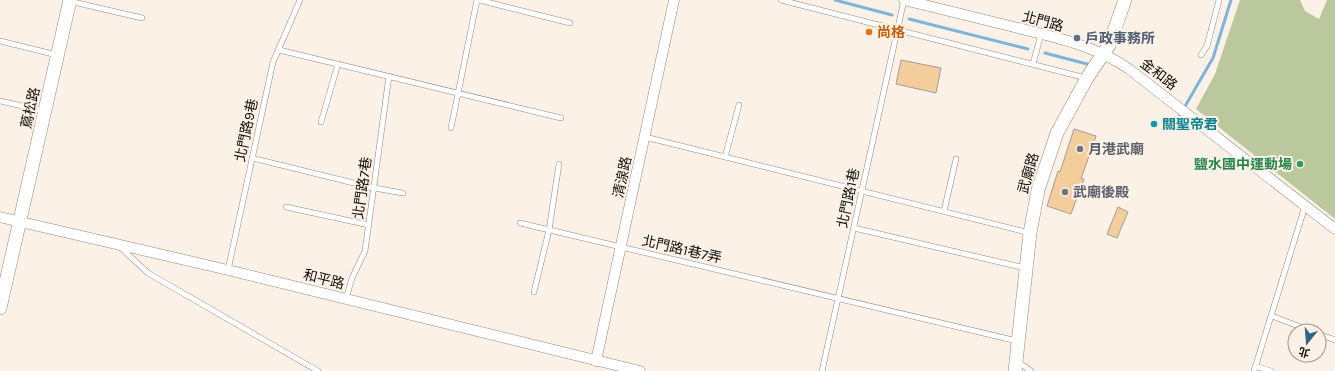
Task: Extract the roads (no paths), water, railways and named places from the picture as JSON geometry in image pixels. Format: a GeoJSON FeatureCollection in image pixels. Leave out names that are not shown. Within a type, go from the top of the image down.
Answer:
{"type":"FeatureCollection","features":[{"type":"Feature","properties":{"kind":"street","name":"蔦松路"},"geometry":{"type":"LineString","coordinates":[[0,308],[58,55],[68,0]]}},
{"type":"Feature","properties":{"kind":"street","name":"清湶路"},"geometry":{"type":"LineString","coordinates":[[596,360],[674,0]]}},
{"type":"Feature","properties":{"kind":"street","name":"武廟路"},"geometry":{"type":"LineString","coordinates":[[1016,366],[1025,268],[1038,190],[1056,133],[1087,78],[1105,54],[1113,37],[1125,0]]}},
{"type":"Feature","properties":{"kind":"street","name":"北門路"},"geometry":{"type":"LineString","coordinates":[[909,1],[1041,34],[1092,48],[1105,54]]}},
{"type":"Feature","properties":{"kind":"street","name":"金和路"},"geometry":{"type":"LineString","coordinates":[[1105,54],[1129,69],[1305,206]]}},
{"type":"Feature","properties":{"kind":"street"},"geometry":{"type":"LineString","coordinates":[[1305,206],[1335,228]]}},
{"type":"Feature","properties":{"kind":"street","name":"和平路"},"geometry":{"type":"LineString","coordinates":[[0,217],[228,270],[640,371]]}},
{"type":"Feature","properties":{"kind":"lane"},"geometry":{"type":"LineString","coordinates":[[68,0],[142,18]]}},
{"type":"Feature","properties":{"kind":"lane","name":"北門路9巷"},"geometry":{"type":"LineString","coordinates":[[228,270],[273,62],[300,0]]}},
{"type":"Feature","properties":{"kind":"lane"},"geometry":{"type":"LineString","coordinates":[[451,128],[478,0],[570,23]]}},
{"type":"Feature","properties":{"kind":"lane"},"geometry":{"type":"LineString","coordinates":[[781,0],[1087,78]]}},
{"type":"Feature","properties":{"kind":"lane"},"geometry":{"type":"LineString","coordinates":[[1201,55],[1207,46],[1219,0]]}},
{"type":"Feature","properties":{"kind":"lane","name":"北門路1巷"},"geometry":{"type":"LineString","coordinates":[[822,371],[898,29],[909,1]]}},
{"type":"Feature","properties":{"kind":"lane"},"geometry":{"type":"LineString","coordinates":[[1034,64],[1041,34]]}},
{"type":"Feature","properties":{"kind":"lane"},"geometry":{"type":"LineString","coordinates":[[0,41],[58,55]]}},
{"type":"Feature","properties":{"kind":"lane"},"geometry":{"type":"LineString","coordinates":[[279,50],[561,118]]}},
{"type":"Feature","properties":{"kind":"lane"},"geometry":{"type":"LineString","coordinates":[[321,122],[338,64]]}},
{"type":"Feature","properties":{"kind":"lane","name":"北門路7巷"},"geometry":{"type":"LineString","coordinates":[[346,299],[352,278],[365,251],[389,76]]}},
{"type":"Feature","properties":{"kind":"lane"},"geometry":{"type":"LineString","coordinates":[[0,102],[45,112]]}},
{"type":"Feature","properties":{"kind":"lane"},"geometry":{"type":"LineString","coordinates":[[725,157],[739,105]]}},
{"type":"Feature","properties":{"kind":"lane"},"geometry":{"type":"LineString","coordinates":[[645,136],[1030,233]]}},
{"type":"Feature","properties":{"kind":"lane"},"geometry":{"type":"LineString","coordinates":[[252,158],[374,188],[402,193]]}},
{"type":"Feature","properties":{"kind":"lane"},"geometry":{"type":"LineString","coordinates":[[944,212],[956,160]]}},
{"type":"Feature","properties":{"kind":"lane"},"geometry":{"type":"LineString","coordinates":[[534,292],[549,230],[560,164]]}},
{"type":"Feature","properties":{"kind":"lane"},"geometry":{"type":"LineString","coordinates":[[1271,371],[1255,369],[1305,206]]}},
{"type":"Feature","properties":{"kind":"lane"},"geometry":{"type":"LineString","coordinates":[[286,207],[369,225]]}},
{"type":"Feature","properties":{"kind":"lane","name":"北門路1巷7弄"},"geometry":{"type":"LineString","coordinates":[[520,223],[1018,341]]}},
{"type":"Feature","properties":{"kind":"lane"},"geometry":{"type":"LineString","coordinates":[[854,228],[1025,268]]}},
{"type":"Feature","properties":{"kind":"lane"},"geometry":{"type":"LineString","coordinates":[[118,245],[148,273],[318,371]]}},
{"type":"Feature","properties":{"kind":"lane"},"geometry":{"type":"LineString","coordinates":[[1272,316],[1290,323]]}},
{"type":"Feature","properties":{"kind":"lane"},"geometry":{"type":"LineString","coordinates":[[1016,366],[1031,371]]}},
{"type":"Feature","properties":{"kind":"waterway"},"geometry":{"type":"LineString","coordinates":[[835,0],[892,15]]}},
{"type":"Feature","properties":{"kind":"waterway"},"geometry":{"type":"LineString","coordinates":[[1173,127],[1213,58],[1231,0]]}},
{"type":"Feature","properties":{"kind":"waterway"},"geometry":{"type":"LineString","coordinates":[[909,19],[1028,49]]}},
{"type":"Feature","properties":{"kind":"waterway"},"geometry":{"type":"LineString","coordinates":[[1045,53],[1087,64]]}},
{"type":"Feature","properties":{"kind":"place","name":"尚格"},"geometry":{"type":"Point","coordinates":[869,32]}},
{"type":"Feature","properties":{"kind":"place","name":"戶政事務所"},"geometry":{"type":"Point","coordinates":[1077,38]}},
{"type":"Feature","properties":{"kind":"place","name":"關聖帝君"},"geometry":{"type":"Point","coordinates":[1154,124]}},
{"type":"Feature","properties":{"kind":"place","name":"月港武廟"},"geometry":{"type":"Point","coordinates":[1080,149]}},
{"type":"Feature","properties":{"kind":"place","name":"鹽水國中運動場"},"geometry":{"type":"Point","coordinates":[1300,164]}},
{"type":"Feature","properties":{"kind":"place","name":"武廟後殿"},"geometry":{"type":"Point","coordinates":[1065,192]}}]}
